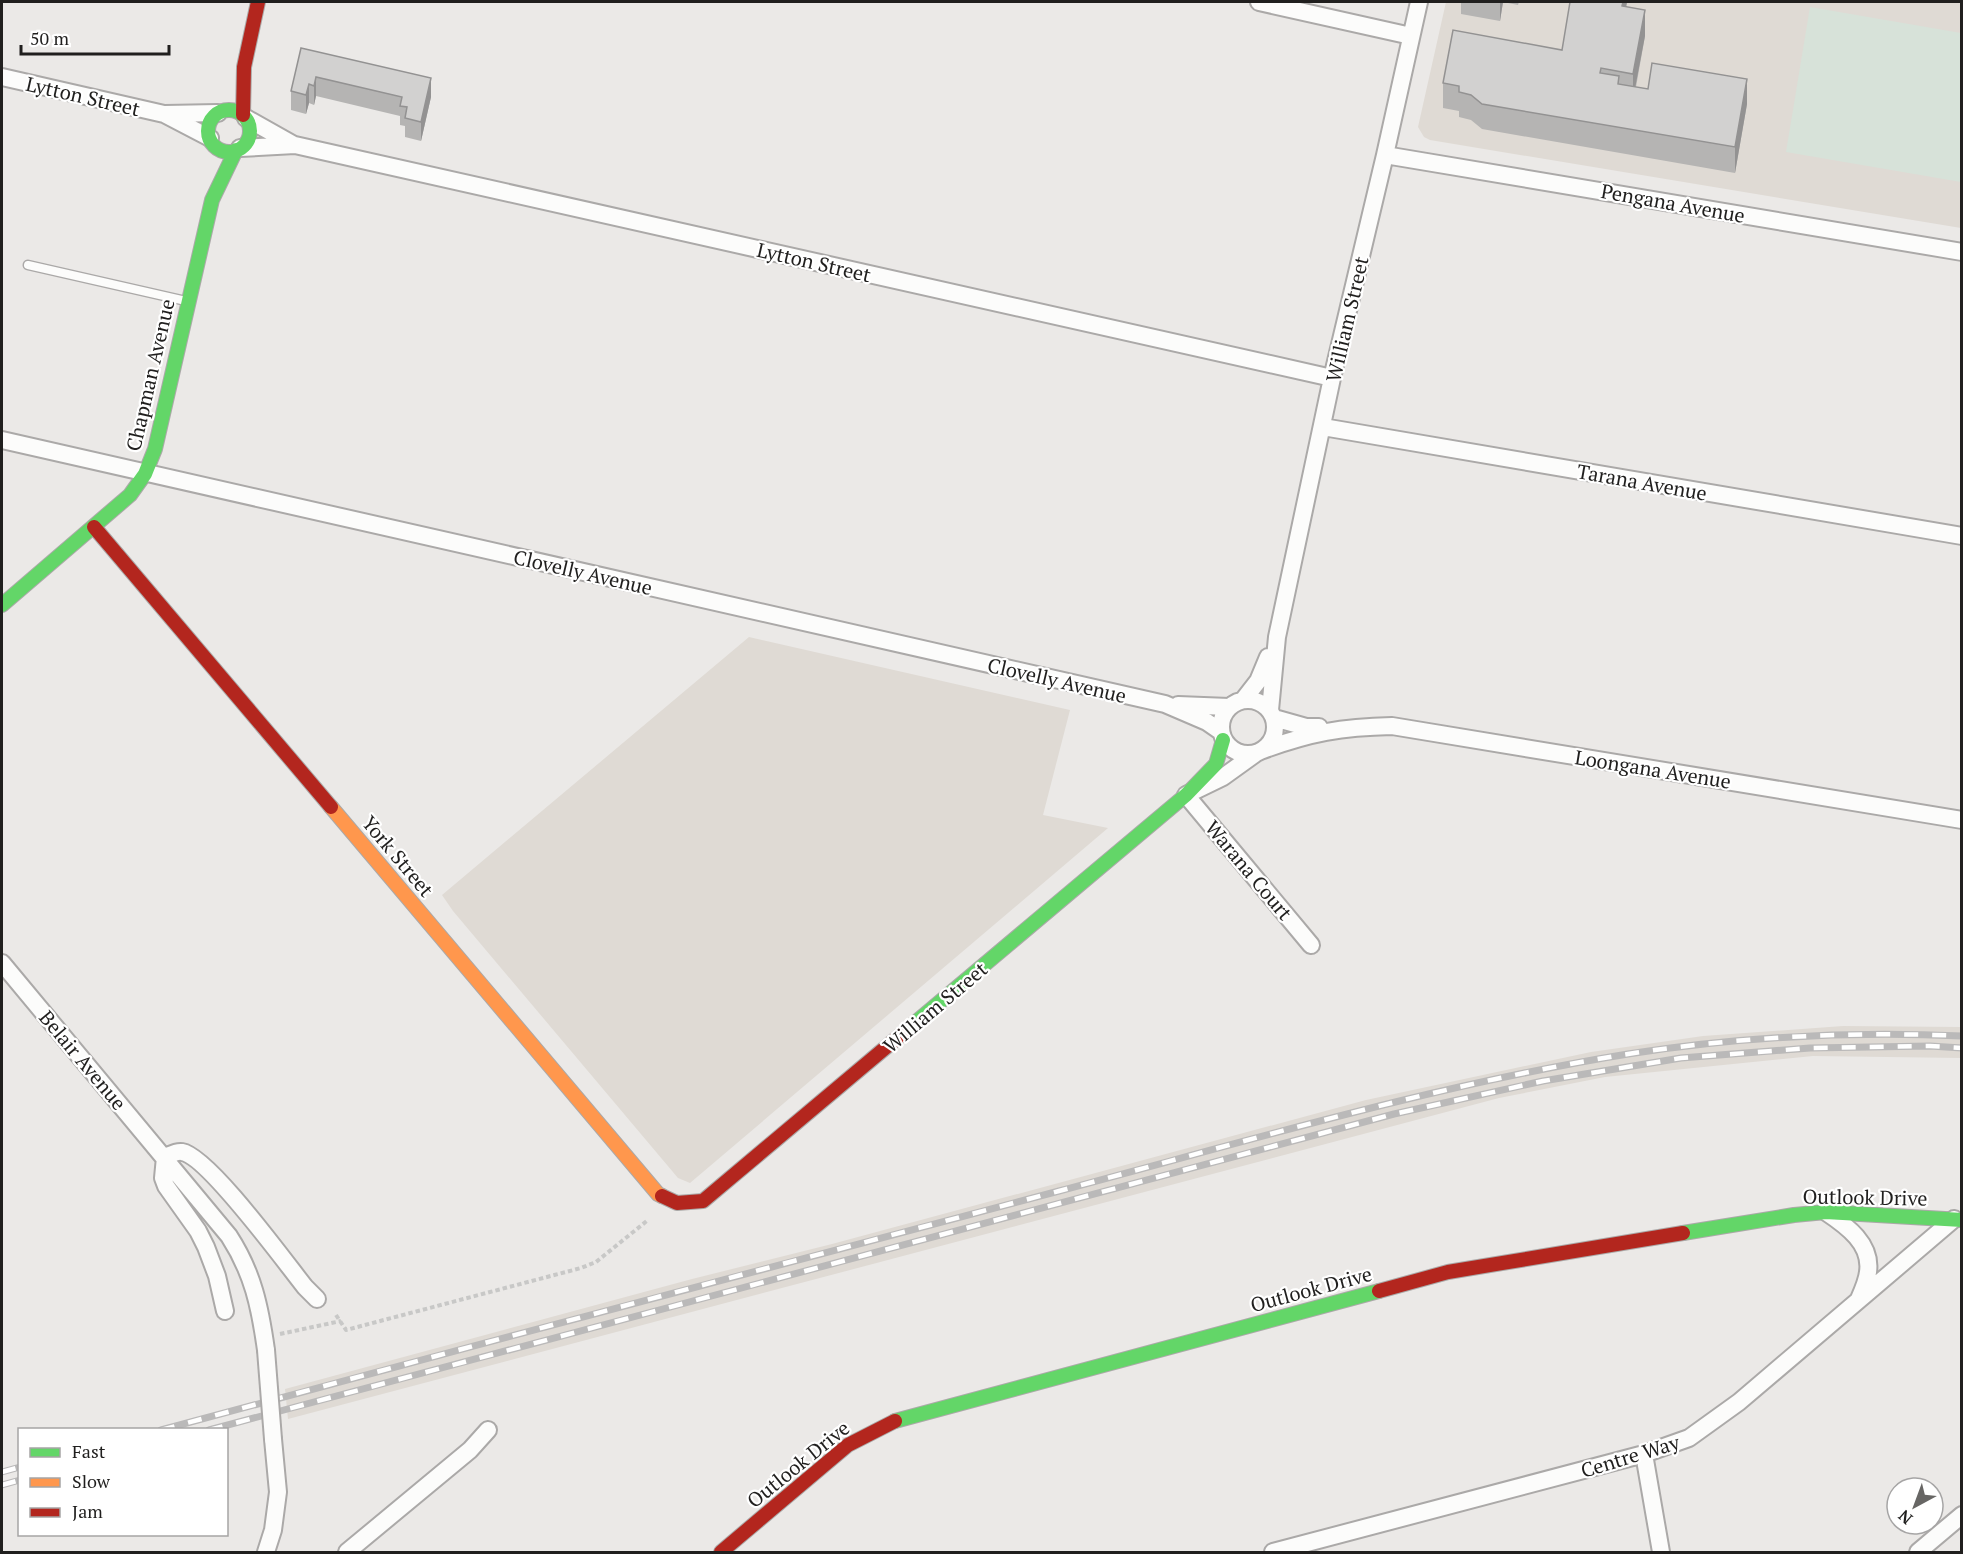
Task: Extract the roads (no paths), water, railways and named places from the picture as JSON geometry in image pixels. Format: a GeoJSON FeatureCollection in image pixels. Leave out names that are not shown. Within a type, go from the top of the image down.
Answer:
{"type":"FeatureCollection","features":[{"type":"Feature","properties":{"kind":"street"},"geometry":{"type":"LineString","coordinates":[[244,67],[220,112],[209,124],[211,140],[225,151],[238,149],[249,138],[249,124],[245,116],[244,67],[258,2]]}},
{"type":"Feature","properties":{"kind":"street"},"geometry":{"type":"LineString","coordinates":[[1259,2],[1411,36]]}},
{"type":"Feature","properties":{"kind":"street","name":"William Street"},"geometry":{"type":"LineString","coordinates":[[1244,699],[1258,681],[1276,637],[1332,378],[1419,2]]}},
{"type":"Feature","properties":{"kind":"street","name":"Lytton Street"},"geometry":{"type":"LineString","coordinates":[[2,77],[164,114],[220,112]]}},
{"type":"Feature","properties":{"kind":"street"},"geometry":{"type":"LineString","coordinates":[[220,112],[233,110],[245,116]]}},
{"type":"Feature","properties":{"kind":"street","name":"Lytton Street"},"geometry":{"type":"LineString","coordinates":[[164,114],[211,140]]}},
{"type":"Feature","properties":{"kind":"street","name":"Lytton Street"},"geometry":{"type":"LineString","coordinates":[[245,116],[295,146]]}},
{"type":"Feature","properties":{"kind":"street","name":"Chapman Avenue"},"geometry":{"type":"LineString","coordinates":[[2,605],[130,495],[147,472],[155,449],[212,200],[211,140]]}},
{"type":"Feature","properties":{"kind":"street","name":"Lytton Street"},"geometry":{"type":"LineString","coordinates":[[238,149],[295,146],[1332,378]]}},
{"type":"Feature","properties":{"kind":"street","name":"Chapman Avenue"},"geometry":{"type":"LineString","coordinates":[[212,200],[238,149]]}},
{"type":"Feature","properties":{"kind":"street","name":"Pengana Avenue"},"geometry":{"type":"LineString","coordinates":[[1385,155],[1962,252]]}},
{"type":"Feature","properties":{"kind":"street","name":"Tarana Avenue"},"geometry":{"type":"LineString","coordinates":[[1323,427],[1962,536]]}},
{"type":"Feature","properties":{"kind":"street","name":"Clovelly Avenue"},"geometry":{"type":"LineString","coordinates":[[2,440],[1165,704],[1229,707]]}},
{"type":"Feature","properties":{"kind":"street","name":"York Street"},"geometry":{"type":"LineString","coordinates":[[93,526],[658,1194],[677,1203]]}},
{"type":"Feature","properties":{"kind":"street","name":"William Street"},"geometry":{"type":"LineString","coordinates":[[1272,714],[1276,637]]}},
{"type":"Feature","properties":{"kind":"street"},"geometry":{"type":"LineString","coordinates":[[1244,699],[1254,700],[1272,714],[1274,736],[1259,752],[1237,752],[1222,736],[1220,723],[1229,707],[1244,699]]}},
{"type":"Feature","properties":{"kind":"street","name":"Clovelly Avenue"},"geometry":{"type":"LineString","coordinates":[[1165,704],[1207,722],[1222,736]]}},
{"type":"Feature","properties":{"kind":"street","name":"Loongana Avenue"},"geometry":{"type":"LineString","coordinates":[[1272,714],[1306,727],[1392,726],[1961,818]]}},
{"type":"Feature","properties":{"kind":"street","name":"Loongana Avenue"},"geometry":{"type":"LineString","coordinates":[[1259,752],[1304,736],[1344,728]]}},
{"type":"Feature","properties":{"kind":"street","name":"William Street"},"geometry":{"type":"LineString","coordinates":[[677,1203],[703,1201],[1186,795],[1216,764],[1222,736]]}},
{"type":"Feature","properties":{"kind":"street","name":"William Street"},"geometry":{"type":"LineString","coordinates":[[1186,795],[1222,777],[1259,752]]}},
{"type":"Feature","properties":{"kind":"street","name":"Warana Court"},"geometry":{"type":"LineString","coordinates":[[1186,795],[1311,945]]}},
{"type":"Feature","properties":{"kind":"street","name":"Belair Avenue"},"geometry":{"type":"LineString","coordinates":[[2,963],[165,1157],[241,1254],[257,1295],[266,1350],[278,1492],[273,1530],[266,1552]]}},
{"type":"Feature","properties":{"kind":"street"},"geometry":{"type":"LineString","coordinates":[[225,1311],[217,1276],[206,1247],[163,1178],[165,1157],[177,1152],[183,1152],[199,1161],[222,1184],[317,1299]]}},
{"type":"Feature","properties":{"kind":"street"},"geometry":{"type":"LineString","coordinates":[[1826,1212],[1847,1226],[1869,1259],[1868,1273],[1859,1300]]}},
{"type":"Feature","properties":{"kind":"street","name":"Outlook Drive"},"geometry":{"type":"LineString","coordinates":[[721,1552],[848,1445],[890,1422],[1448,1272],[1734,1224],[1826,1212],[1958,1220]]}},
{"type":"Feature","properties":{"kind":"street","name":"Centre Way"},"geometry":{"type":"LineString","coordinates":[[1273,1552],[1644,1454],[1689,1437],[1739,1402],[1958,1220]]}},
{"type":"Feature","properties":{"kind":"street"},"geometry":{"type":"LineString","coordinates":[[347,1552],[470,1450],[488,1430]]}},
{"type":"Feature","properties":{"kind":"street"},"geometry":{"type":"LineString","coordinates":[[1644,1454],[1661,1552]]}},
{"type":"Feature","properties":{"kind":"street"},"geometry":{"type":"LineString","coordinates":[[1918,1552],[1962,1515]]}},
{"type":"Feature","properties":{"kind":"lane"},"geometry":{"type":"LineString","coordinates":[[28,265],[188,301]]}},
{"type":"Feature","properties":{"kind":"railway"},"geometry":{"type":"LineString","coordinates":[[168,1428],[1342,1115],[1484,1081],[1628,1054],[1711,1043],[1836,1035],[1962,1036]]}},
{"type":"Feature","properties":{"kind":"railway"},"geometry":{"type":"LineString","coordinates":[[216,1428],[1394,1114],[1543,1081],[1681,1058],[1810,1048],[1930,1046],[1962,1048]]}},
{"type":"Feature","properties":{"kind":"railway"},"geometry":{"type":"LineString","coordinates":[[2,1472],[18,1468]]}},
{"type":"Feature","properties":{"kind":"railway"},"geometry":{"type":"LineString","coordinates":[[2,1485],[18,1481]]}}]}
